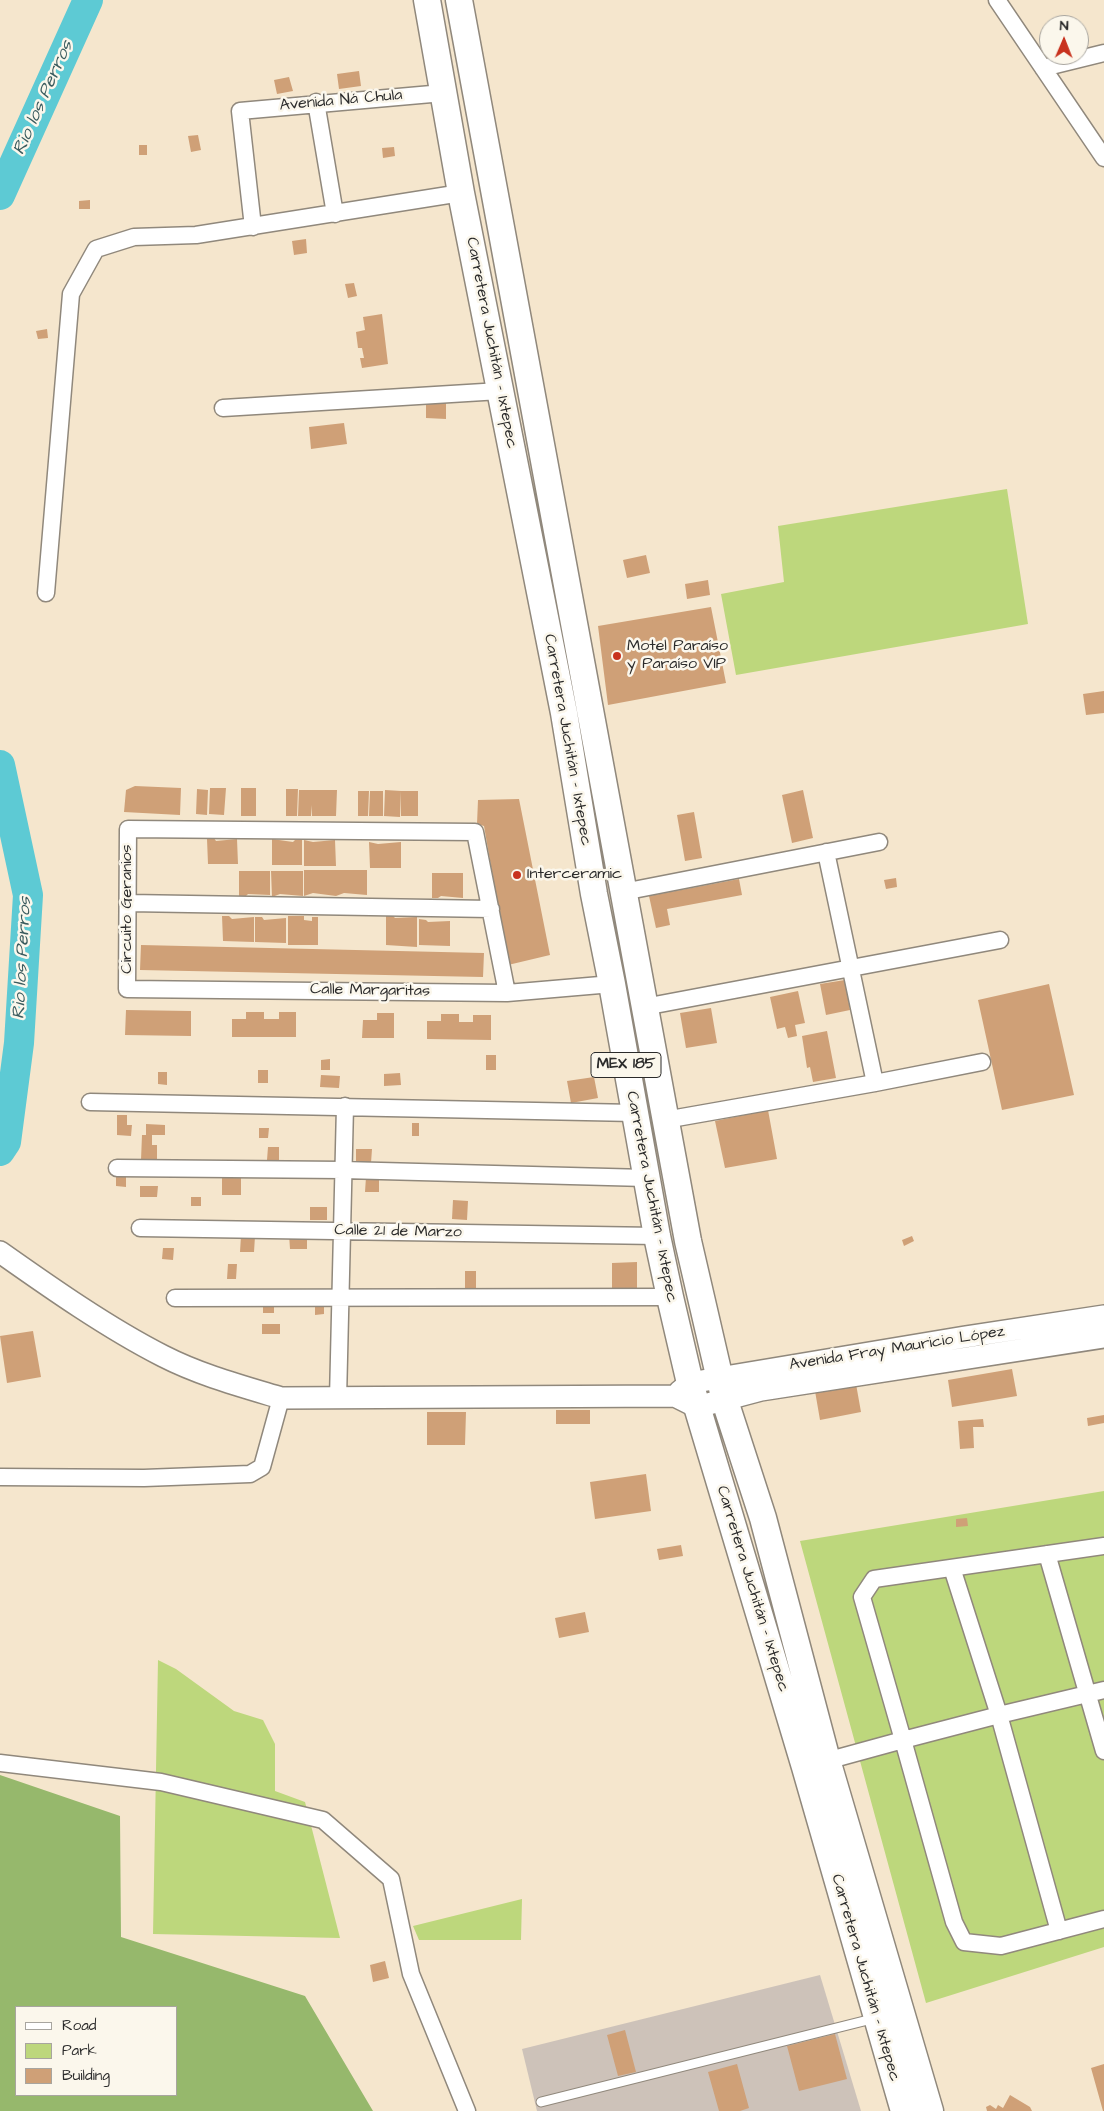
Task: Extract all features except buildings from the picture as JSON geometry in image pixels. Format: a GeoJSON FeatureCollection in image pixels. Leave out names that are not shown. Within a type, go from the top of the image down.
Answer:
{"type":"FeatureCollection","features":[{"type":"Feature","properties":{"kind":"main road","name":"Carretera Juchitán - Ixtepec"},"geometry":{"type":"LineString","coordinates":[[427,0],[461,193],[564,713],[594,894],[687,1395],[816,1764],[930,2111]]}},
{"type":"Feature","properties":{"kind":"main road","name":"Carretera Juchitán - Ixtepec"},"geometry":{"type":"LineString","coordinates":[[459,0],[688,1241],[722,1389],[763,1518],[816,1764],[876,2017],[904,2111]]}},
{"type":"Feature","properties":{"kind":"main road"},"geometry":{"type":"LineString","coordinates":[[536,570],[564,565]]}},
{"type":"Feature","properties":{"kind":"street"},"geometry":{"type":"LineString","coordinates":[[997,0],[1104,158]]}},
{"type":"Feature","properties":{"kind":"street"},"geometry":{"type":"LineString","coordinates":[[1043,68],[1104,53]]}},
{"type":"Feature","properties":{"kind":"street","name":"Avenida Ná Chula"},"geometry":{"type":"LineString","coordinates":[[253,227],[240,111],[316,102],[443,93]]}},
{"type":"Feature","properties":{"kind":"street"},"geometry":{"type":"LineString","coordinates":[[316,102],[335,214]]}},
{"type":"Feature","properties":{"kind":"street"},"geometry":{"type":"LineString","coordinates":[[46,593],[71,294],[96,249],[134,236],[196,235],[461,193]]}},
{"type":"Feature","properties":{"kind":"street"},"geometry":{"type":"LineString","coordinates":[[223,408],[500,390]]}},
{"type":"Feature","properties":{"kind":"street","name":"Circuito Geranios"},"geometry":{"type":"LineString","coordinates":[[127,989],[128,829],[475,832],[491,909]]}},
{"type":"Feature","properties":{"kind":"street"},"geometry":{"type":"LineString","coordinates":[[624,892],[879,842]]}},
{"type":"Feature","properties":{"kind":"street"},"geometry":{"type":"LineString","coordinates":[[826,852],[874,1083]]}},
{"type":"Feature","properties":{"kind":"street"},"geometry":{"type":"LineString","coordinates":[[129,903],[491,909],[507,993]]}},
{"type":"Feature","properties":{"kind":"street"},"geometry":{"type":"LineString","coordinates":[[644,1007],[1000,940]]}},
{"type":"Feature","properties":{"kind":"street","name":"Calle Margaritas"},"geometry":{"type":"LineString","coordinates":[[127,989],[507,993],[612,984]]}},
{"type":"Feature","properties":{"kind":"street"},"geometry":{"type":"LineString","coordinates":[[665,1120],[982,1062]]}},
{"type":"Feature","properties":{"kind":"street"},"geometry":{"type":"LineString","coordinates":[[90,1102],[635,1113]]}},
{"type":"Feature","properties":{"kind":"street"},"geometry":{"type":"LineString","coordinates":[[338,1399],[345,1106]]}},
{"type":"Feature","properties":{"kind":"street"},"geometry":{"type":"LineString","coordinates":[[117,1168],[343,1170],[646,1178]]}},
{"type":"Feature","properties":{"kind":"street","name":"Calle 21 de Marzo"},"geometry":{"type":"LineString","coordinates":[[140,1228],[656,1236]]}},
{"type":"Feature","properties":{"kind":"street","name":"Avenida Fray Mauricio López"},"geometry":{"type":"LineString","coordinates":[[0,1252],[56,1292],[163,1356],[222,1381],[281,1398],[687,1395],[965,1337],[1104,1316]]}},
{"type":"Feature","properties":{"kind":"street"},"geometry":{"type":"LineString","coordinates":[[175,1298],[576,1299],[670,1297]]}},
{"type":"Feature","properties":{"kind":"street","name":"Avenida Fray Mauricio López"},"geometry":{"type":"LineString","coordinates":[[722,1389],[761,1390],[1104,1338]]}},
{"type":"Feature","properties":{"kind":"street"},"geometry":{"type":"LineString","coordinates":[[0,1478],[144,1478],[250,1474],[262,1467],[281,1398]]}},
{"type":"Feature","properties":{"kind":"street"},"geometry":{"type":"LineString","coordinates":[[1104,1546],[874,1579],[862,1597],[954,1922],[964,1942],[1001,1946],[1104,1919]]}},
{"type":"Feature","properties":{"kind":"street"},"geometry":{"type":"LineString","coordinates":[[1047,1554],[1096,1692],[1104,1751]]}},
{"type":"Feature","properties":{"kind":"street"},"geometry":{"type":"LineString","coordinates":[[952,1568],[999,1715],[1059,1931]]}},
{"type":"Feature","properties":{"kind":"street"},"geometry":{"type":"LineString","coordinates":[[816,1764],[999,1715],[1096,1692]]}},
{"type":"Feature","properties":{"kind":"street"},"geometry":{"type":"LineString","coordinates":[[0,1763],[161,1782],[323,1820],[391,1879],[411,1974],[466,2111]]}},
{"type":"Feature","properties":{"kind":"lane"},"geometry":{"type":"LineString","coordinates":[[541,2102],[876,2017]]}},
{"type":"Feature","properties":{"kind":"shaded area"},"geometry":{"type":"Polygon","coordinates":[[[820,1975],[861,2111],[537,2111],[522,2049],[820,1975]]]}},
{"type":"Feature","properties":{"kind":"green space"},"geometry":{"type":"Polygon","coordinates":[[[1007,489],[1028,624],[736,675],[721,594],[784,582],[778,526],[1007,489]]]}},
{"type":"Feature","properties":{"kind":"green space"},"geometry":{"type":"Polygon","coordinates":[[[1104,1491],[1104,1947],[926,2003],[800,1541],[1104,1491]]]}},
{"type":"Feature","properties":{"kind":"green space"},"geometry":{"type":"Polygon","coordinates":[[[158,1660],[176,1669],[234,1711],[263,1720],[275,1744],[275,1791],[305,1802],[340,1938],[153,1934],[158,1660]]]}},
{"type":"Feature","properties":{"kind":"green space"},"geometry":{"type":"Polygon","coordinates":[[[0,1775],[120,1816],[121,1937],[305,1996],[373,2111],[0,2111],[0,1775]]]}},
{"type":"Feature","properties":{"kind":"green space"},"geometry":{"type":"Polygon","coordinates":[[[522,1899],[521,1940],[419,1940],[413,1926],[522,1899]]]}},
{"type":"Feature","properties":{"kind":"waterway","name":"Rio los Perros"},"geometry":{"type":"LineString","coordinates":[[0,195],[88,0]]}},
{"type":"Feature","properties":{"kind":"waterway","name":"Rio los Perros"},"geometry":{"type":"LineString","coordinates":[[0,765],[28,895],[19,1043],[6,1142],[0,1151]]}},
{"type":"Feature","properties":{"kind":"place","name":"Motel Paraíso y Paraíso VIP"},"geometry":{"type":"Point","coordinates":[617,656]}},
{"type":"Feature","properties":{"kind":"place","name":"Interceramic"},"geometry":{"type":"Point","coordinates":[517,875]}}]}
